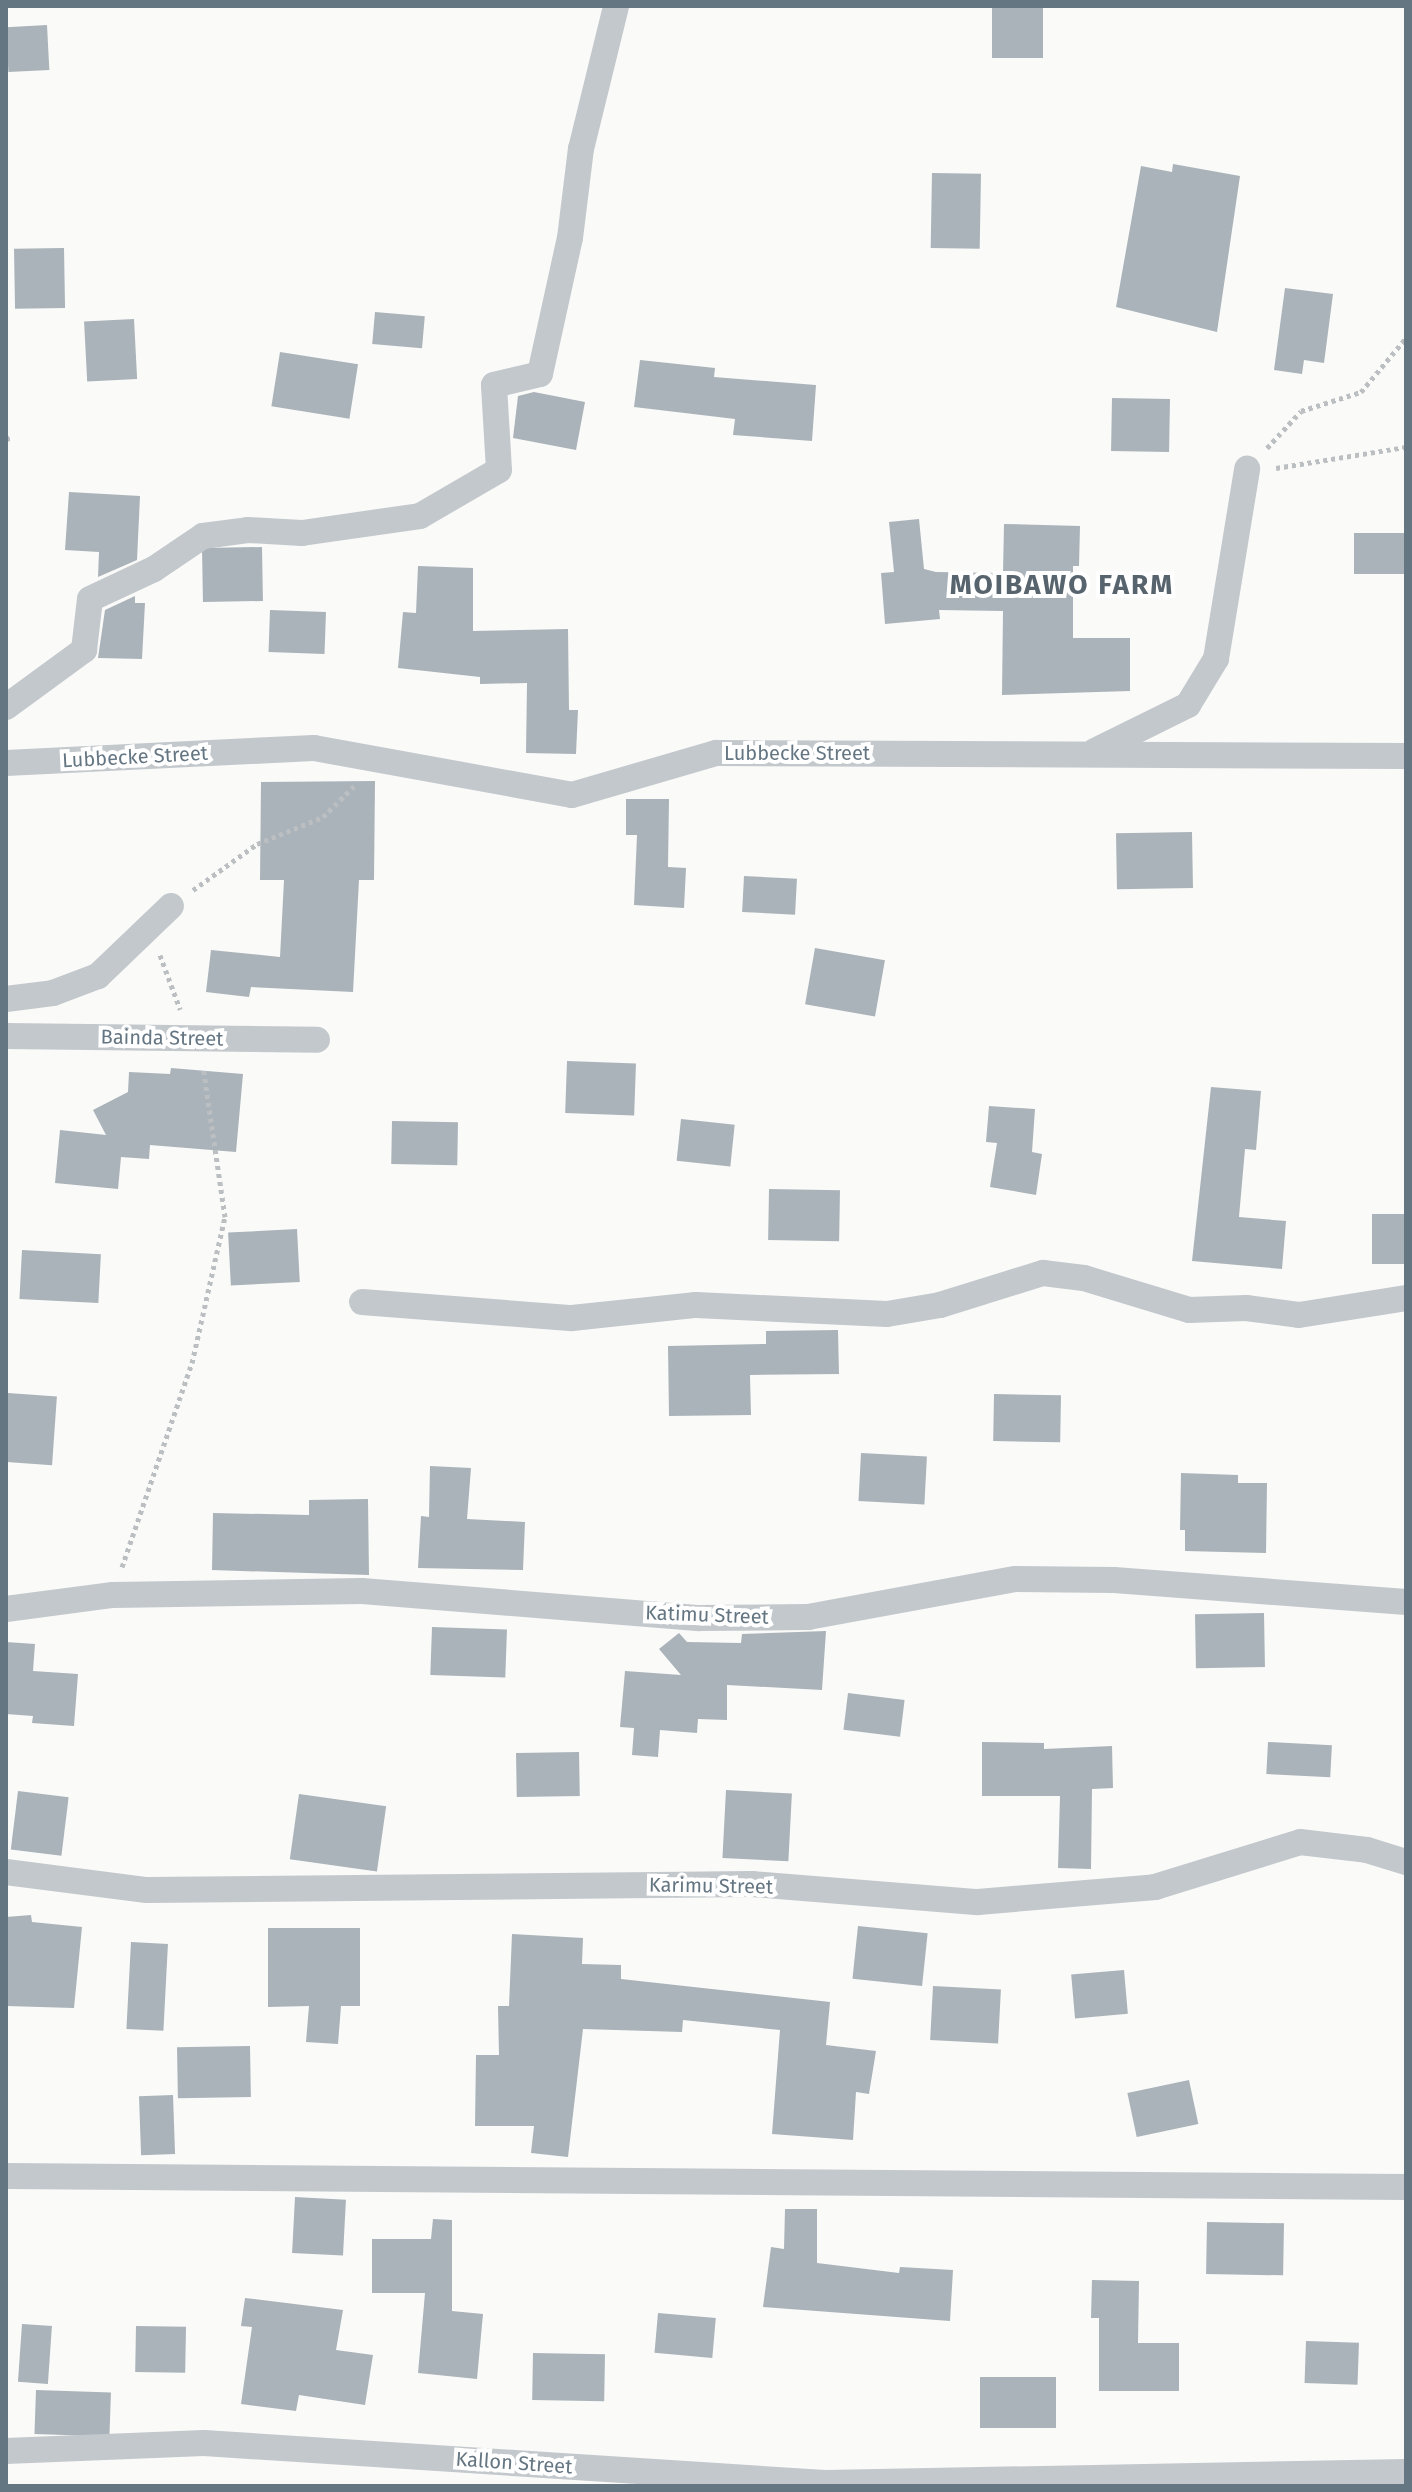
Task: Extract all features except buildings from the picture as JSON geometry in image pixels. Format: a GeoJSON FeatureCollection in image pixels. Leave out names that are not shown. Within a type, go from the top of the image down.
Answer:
{"type":"FeatureCollection","features":[{"type":"Feature","properties":{"kind":"street"},"geometry":{"type":"LineString","coordinates":[[6,707],[84,650],[90,599],[154,569],[203,536],[248,530],[302,533],[420,516],[499,470],[494,385],[540,374],[570,238],[581,149],[616,6]]}},
{"type":"Feature","properties":{"kind":"street"},"geometry":{"type":"LineString","coordinates":[[1089,754],[1188,705],[1216,659],[1247,469]]}},
{"type":"Feature","properties":{"kind":"street","name":"Lubbecke Street"},"geometry":{"type":"LineString","coordinates":[[6,763],[314,748],[572,795],[716,753],[1406,756]]}},
{"type":"Feature","properties":{"kind":"street"},"geometry":{"type":"LineString","coordinates":[[6,999],[53,993],[98,976],[171,906]]}},
{"type":"Feature","properties":{"kind":"street","name":"Bainda Street"},"geometry":{"type":"LineString","coordinates":[[6,1036],[317,1040]]}},
{"type":"Feature","properties":{"kind":"street"},"geometry":{"type":"LineString","coordinates":[[362,1302],[572,1318],[696,1305],[887,1314],[940,1305],[1043,1273],[1084,1278],[1189,1310],[1246,1308],[1299,1315],[1406,1298]]}},
{"type":"Feature","properties":{"kind":"street","name":"Katimu Street"},"geometry":{"type":"LineString","coordinates":[[6,1609],[113,1595],[362,1591],[700,1618],[808,1617],[1016,1579],[1086,1580],[1406,1602]]}},
{"type":"Feature","properties":{"kind":"street","name":"Karimu Street"},"geometry":{"type":"LineString","coordinates":[[6,1872],[147,1890],[752,1884],[978,1902],[1155,1887],[1300,1842],[1367,1850],[1406,1862]]}},
{"type":"Feature","properties":{"kind":"street"},"geometry":{"type":"LineString","coordinates":[[6,2176],[1406,2187]]}},
{"type":"Feature","properties":{"kind":"street","name":"Kallon Street"},"geometry":{"type":"LineString","coordinates":[[6,2451],[204,2443],[825,2483],[1406,2472]]}},
{"type":"Feature","properties":{"kind":"path"},"geometry":{"type":"LineString","coordinates":[[1247,469],[1301,411],[1361,392],[1406,338]]}},
{"type":"Feature","properties":{"kind":"path"},"geometry":{"type":"LineString","coordinates":[[1247,469],[1306,467],[1406,447]]}},
{"type":"Feature","properties":{"kind":"path"},"geometry":{"type":"LineString","coordinates":[[113,1595],[192,1363],[225,1217],[209,1081],[190,1038],[159,950],[171,906],[257,844],[323,817],[380,760]]}},
{"type":"Feature","properties":{"kind":"district","name":"MOIBAWO FARM"},"geometry":{"type":"Point","coordinates":[1062,585]}}]}
